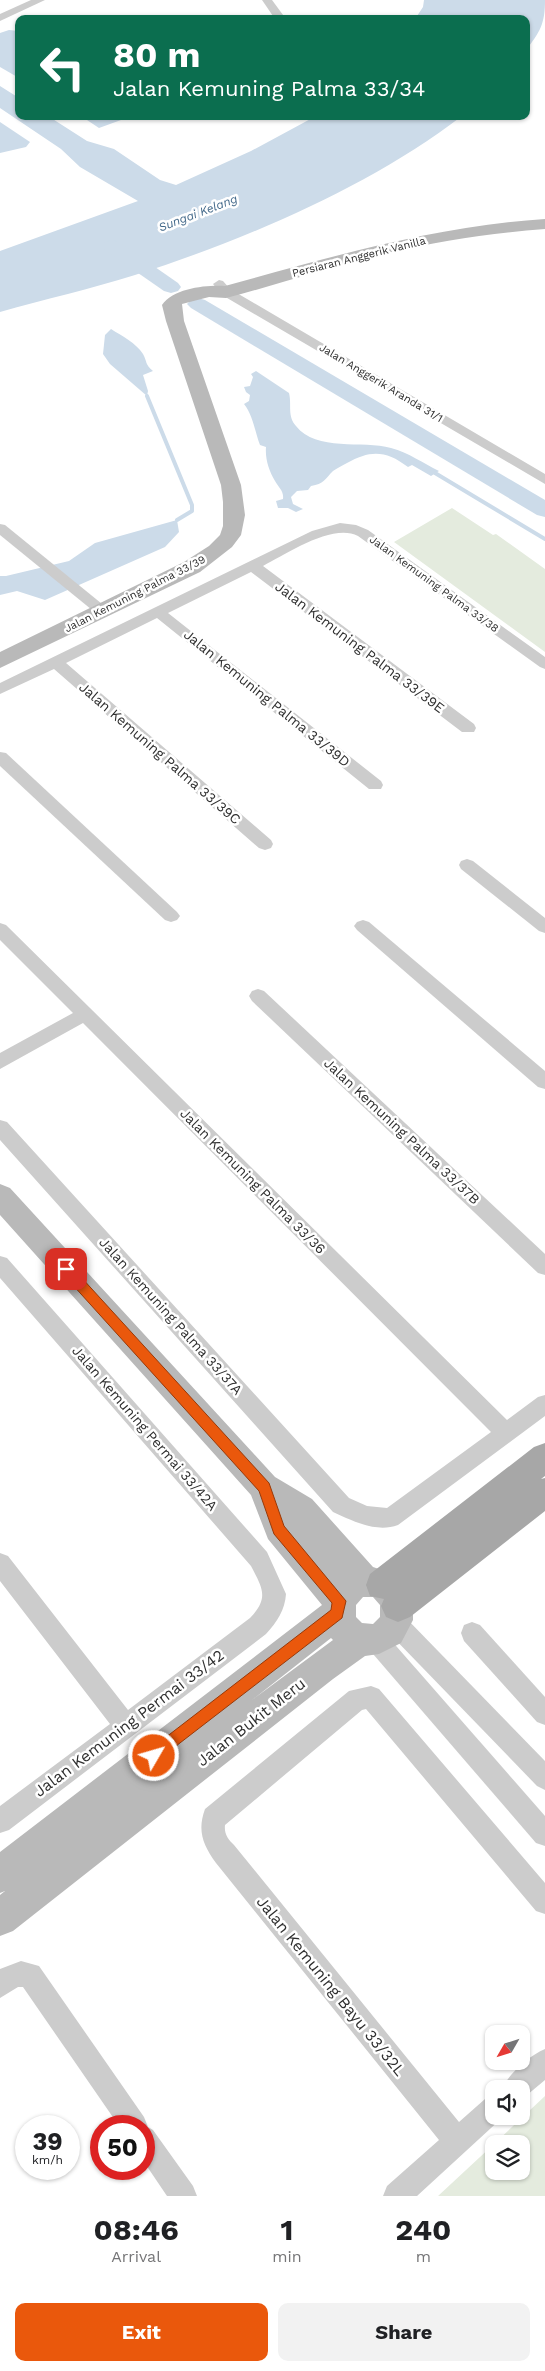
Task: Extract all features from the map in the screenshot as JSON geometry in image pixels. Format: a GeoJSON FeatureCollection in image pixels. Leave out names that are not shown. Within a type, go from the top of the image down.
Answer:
{"type":"FeatureCollection","features":[{"type":"Feature","properties":{"kind":"main road","name":"Persiaran Anggerik Vanilla"},"geometry":{"type":"LineString","coordinates":[[218,289],[323,253],[418,230],[474,221],[545,215]]}},
{"type":"Feature","properties":{"kind":"main road","name":"Persiaran Anggerik Vanilla"},"geometry":{"type":"LineString","coordinates":[[175,300],[425,240],[494,229],[545,224]]}},
{"type":"Feature","properties":{"kind":"main road","name":"Jalan Kemuning Palma 33/39"},"geometry":{"type":"LineString","coordinates":[[0,660],[192,567],[217,552],[227,542],[235,521],[231,484],[175,321],[171,305],[175,300]]}},
{"type":"Feature","properties":{"kind":"main road"},"geometry":{"type":"LineString","coordinates":[[0,1196],[264,1488],[301,1509],[380,1612]]}},
{"type":"Feature","properties":{"kind":"main road"},"geometry":{"type":"LineString","coordinates":[[380,1612],[545,1457]]}},
{"type":"Feature","properties":{"kind":"main road"},"geometry":{"type":"LineString","coordinates":[[264,1488],[278,1529],[338,1607],[340,1620],[348,1632],[380,1612],[545,1492]]}},
{"type":"Feature","properties":{"kind":"main road"},"geometry":{"type":"LineString","coordinates":[[0,1875],[338,1607],[347,1589],[359,1583],[380,1612]]}},
{"type":"Feature","properties":{"kind":"main road","name":"Jalan Bukit Meru"},"geometry":{"type":"LineString","coordinates":[[0,1918],[321,1668],[380,1612]]}},
{"type":"Feature","properties":{"kind":"street"},"geometry":{"type":"LineString","coordinates":[[0,18],[40,0]]}},
{"type":"Feature","properties":{"kind":"street"},"geometry":{"type":"LineString","coordinates":[[267,0],[278,15]]}},
{"type":"Feature","properties":{"kind":"street","name":"Jalan Anggerik Aranda 31/1"},"geometry":{"type":"LineString","coordinates":[[218,289],[545,480]]}},
{"type":"Feature","properties":{"kind":"street","name":"Jalan Kemuning Palma 33/38"},"geometry":{"type":"LineString","coordinates":[[317,534],[339,525],[356,528],[545,664]]}},
{"type":"Feature","properties":{"kind":"street"},"geometry":{"type":"LineString","coordinates":[[0,528],[102,611]]}},
{"type":"Feature","properties":{"kind":"street","name":"Jalan Kemuning Palma 33/39"},"geometry":{"type":"LineString","coordinates":[[0,689],[317,534]]}},
{"type":"Feature","properties":{"kind":"street","name":"Jalan Kemuning Palma 33/39E"},"geometry":{"type":"LineString","coordinates":[[252,566],[468,728]]}},
{"type":"Feature","properties":{"kind":"street","name":"Jalan Kemuning Palma 33/39D"},"geometry":{"type":"LineString","coordinates":[[158,612],[375,785]]}},
{"type":"Feature","properties":{"kind":"street","name":"Jalan Kemuning Palma 33/39C"},"geometry":{"type":"LineString","coordinates":[[56,662],[265,844]]}},
{"type":"Feature","properties":{"kind":"street"},"geometry":{"type":"LineString","coordinates":[[0,757],[171,916]]}},
{"type":"Feature","properties":{"kind":"street"},"geometry":{"type":"LineString","coordinates":[[467,865],[545,927]]}},
{"type":"Feature","properties":{"kind":"street"},"geometry":{"type":"LineString","coordinates":[[362,926],[545,1082]]}},
{"type":"Feature","properties":{"kind":"street","name":"Jalan Kemuning Palma 33/36"},"geometry":{"type":"LineString","coordinates":[[0,929],[506,1432]]}},
{"type":"Feature","properties":{"kind":"street","name":"Jalan Kemuning Palma 33/37B"},"geometry":{"type":"LineString","coordinates":[[258,996],[545,1267]]}},
{"type":"Feature","properties":{"kind":"street"},"geometry":{"type":"LineString","coordinates":[[0,1062],[85,1014]]}},
{"type":"Feature","properties":{"kind":"street","name":"Jalan Kemuning Palma 33/37A"},"geometry":{"type":"LineString","coordinates":[[0,1127],[341,1505],[366,1516],[390,1518],[506,1432]]}},
{"type":"Feature","properties":{"kind":"street","name":"Jalan Kemuning Permai 33/42A"},"geometry":{"type":"LineString","coordinates":[[0,1264],[258,1559],[274,1589],[276,1600]]}},
{"type":"Feature","properties":{"kind":"street"},"geometry":{"type":"LineString","coordinates":[[506,1432],[545,1404]]}},
{"type":"Feature","properties":{"kind":"street"},"geometry":{"type":"LineString","coordinates":[[0,1563],[126,1726]]}},
{"type":"Feature","properties":{"kind":"street","name":"Jalan Kemuning Permai 33/42"},"geometry":{"type":"LineString","coordinates":[[0,1821],[258,1626],[271,1614],[276,1600]]}},
{"type":"Feature","properties":{"kind":"street"},"geometry":{"type":"LineString","coordinates":[[380,1612],[545,1778]]}},
{"type":"Feature","properties":{"kind":"street"},"geometry":{"type":"LineString","coordinates":[[380,1612],[545,1834]]}},
{"type":"Feature","properties":{"kind":"street"},"geometry":{"type":"LineString","coordinates":[[472,1633],[545,1714]]}},
{"type":"Feature","properties":{"kind":"street","name":"Jalan Kemuning Bayu 33/32L"},"geometry":{"type":"LineString","coordinates":[[457,2141],[225,1854],[214,1839],[211,1828],[214,1818],[221,1810],[364,1697],[374,1700],[545,1902]]}},
{"type":"Feature","properties":{"kind":"street"},"geometry":{"type":"LineString","coordinates":[[11,1979],[30,1975],[36,1982],[127,2115]]}},
{"type":"Feature","properties":{"kind":"street"},"geometry":{"type":"LineString","coordinates":[[525,2080],[545,2062]]}},
{"type":"Feature","properties":{"kind":"street"},"geometry":{"type":"LineString","coordinates":[[397,2196],[485,2116]]}},
{"type":"Feature","properties":{"kind":"street"},"geometry":{"type":"LineString","coordinates":[[155,2155],[183,2196]]}},
{"type":"Feature","properties":{"kind":"shaded area"},"geometry":{"type":"Polygon","coordinates":[[[452,508],[493,535],[496,534],[545,569],[545,652],[394,542],[452,508]]]}},
{"type":"Feature","properties":{"kind":"shaded area"},"geometry":{"type":"Polygon","coordinates":[[[545,2096],[545,2196],[438,2196],[485,2152],[485,2180],[530,2180],[530,2135],[503,2135],[514,2125],[530,2125],[530,2110],[545,2096]]]}},
{"type":"Feature","properties":{"kind":"water"},"geometry":{"type":"Polygon","coordinates":[[[424,0],[545,0],[541,27],[530,45],[530,15],[418,15],[423,7],[424,0]]]}},
{"type":"Feature","properties":{"kind":"water"},"geometry":{"type":"Polygon","coordinates":[[[9,30],[15,31],[15,76],[0,67],[0,33],[9,30]]]}},
{"type":"Feature","properties":{"kind":"water"},"geometry":{"type":"Polygon","coordinates":[[[0,86],[15,95],[15,118],[0,108],[0,86]]]}},
{"type":"Feature","properties":{"kind":"water","name":"Sungai Kelang"},"geometry":{"type":"Polygon","coordinates":[[[18,120],[54,120],[87,141],[114,149],[160,180],[176,185],[251,151],[309,120],[456,120],[426,142],[387,166],[306,209],[263,228],[135,275],[0,312],[0,251],[138,201],[80,167],[61,149],[18,120]]]}},
{"type":"Feature","properties":{"kind":"water"},"geometry":{"type":"Polygon","coordinates":[[[87,120],[121,120],[99,128],[87,120]]]}},
{"type":"Feature","properties":{"kind":"water"},"geometry":{"type":"Polygon","coordinates":[[[0,122],[30,142],[26,147],[0,153],[0,122]]]}},
{"type":"Feature","properties":{"kind":"water"},"geometry":{"type":"Polygon","coordinates":[[[111,329],[137,346],[153,371],[143,375],[148,391],[147,396],[110,364],[103,354],[105,335],[111,329]]]}},
{"type":"Feature","properties":{"kind":"water"},"geometry":{"type":"Polygon","coordinates":[[[256,371],[289,393],[293,422],[305,434],[327,442],[391,448],[410,455],[439,471],[431,476],[412,465],[408,467],[392,457],[371,454],[355,459],[336,469],[322,482],[311,486],[308,490],[297,491],[291,497],[293,504],[303,509],[296,512],[288,508],[278,508],[276,501],[283,499],[283,494],[269,469],[266,447],[260,445],[252,418],[244,404],[249,401],[250,395],[244,387],[250,386],[253,377],[251,374],[256,371]]]}},
{"type":"Feature","properties":{"kind":"water"},"geometry":{"type":"Polygon","coordinates":[[[177,520],[179,532],[165,547],[45,600],[17,591],[0,595],[0,576],[69,561],[95,543],[177,520]]]}},
{"type":"Feature","properties":{"kind":"waterway"},"geometry":{"type":"LineString","coordinates":[[112,246],[171,287]]}},
{"type":"Feature","properties":{"kind":"waterway"},"geometry":{"type":"LineString","coordinates":[[198,304],[545,510]]}},
{"type":"Feature","properties":{"kind":"waterway"},"geometry":{"type":"LineString","coordinates":[[147,396],[192,505],[192,511],[177,520]]}},
{"type":"Feature","properties":{"kind":"waterway"},"geometry":{"type":"LineString","coordinates":[[435,473],[545,539]]}},
{"type":"Feature","properties":{"kind":"route"},"geometry":{"type":"LineString","coordinates":[[66,1269],[264,1488],[278,1529],[339,1601],[338,1613],[154,1756]]}}]}
